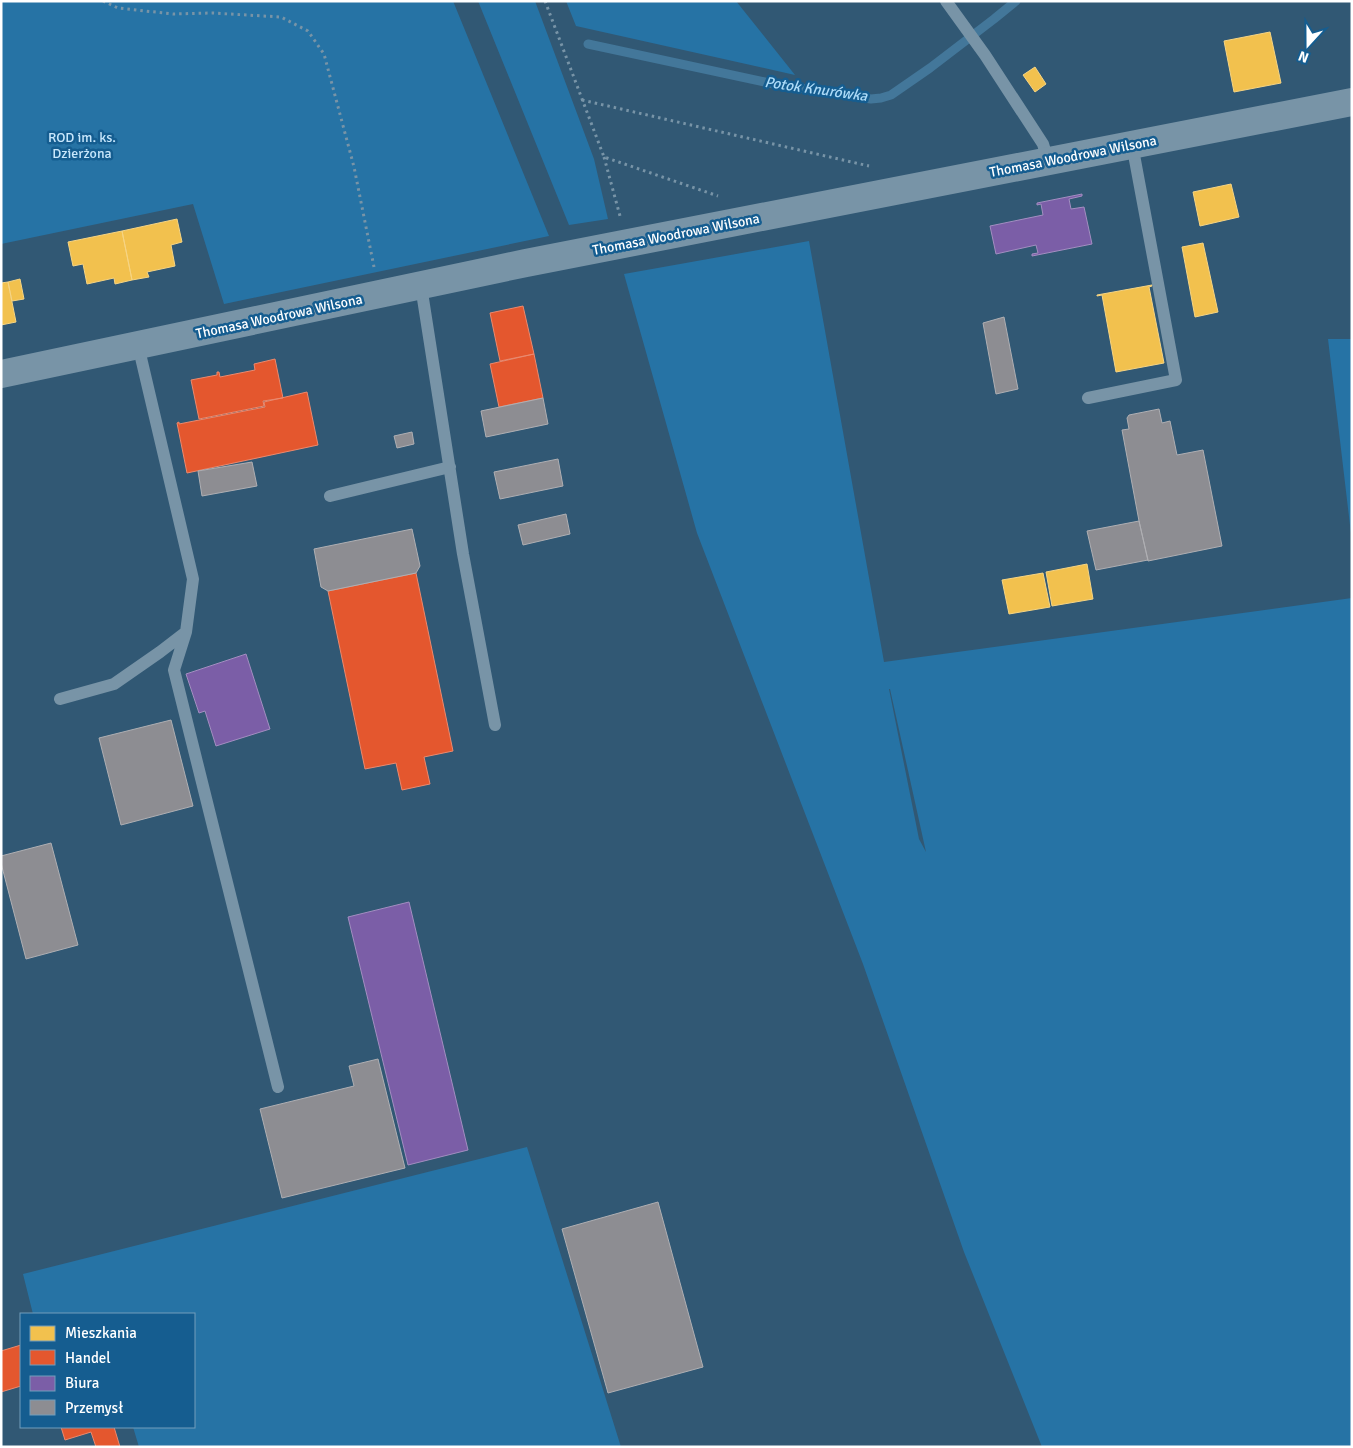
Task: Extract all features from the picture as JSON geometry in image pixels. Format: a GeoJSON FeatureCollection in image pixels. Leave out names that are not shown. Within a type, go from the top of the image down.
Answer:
{"type":"FeatureCollection","features":[{"type":"Feature","properties":{"kind":"street","name":"Thomasa Woodrowa Wilsona"},"geometry":{"type":"LineString","coordinates":[[1,374],[627,244],[1352,102]]}},
{"type":"Feature","properties":{"kind":"lane"},"geometry":{"type":"LineString","coordinates":[[946,1],[985,55],[1043,144],[1048,161]]}},
{"type":"Feature","properties":{"kind":"lane"},"geometry":{"type":"LineString","coordinates":[[1088,398],[1176,380],[1132,144]]}},
{"type":"Feature","properties":{"kind":"lane"},"geometry":{"type":"LineString","coordinates":[[421,286],[464,554],[495,725]]}},
{"type":"Feature","properties":{"kind":"lane"},"geometry":{"type":"LineString","coordinates":[[138,345],[193,579],[186,632],[174,670],[278,1087]]}},
{"type":"Feature","properties":{"kind":"lane"},"geometry":{"type":"LineString","coordinates":[[330,496],[450,467]]}},
{"type":"Feature","properties":{"kind":"lane"},"geometry":{"type":"LineString","coordinates":[[60,699],[114,684],[186,632]]}},
{"type":"Feature","properties":{"kind":"path"},"geometry":{"type":"LineString","coordinates":[[103,1],[118,8],[173,14],[212,13],[281,17],[308,31],[324,54],[352,158],[379,295]]}},
{"type":"Feature","properties":{"kind":"path"},"geometry":{"type":"LineString","coordinates":[[545,1],[604,157],[627,244]]}},
{"type":"Feature","properties":{"kind":"path"},"geometry":{"type":"LineString","coordinates":[[582,100],[874,167]]}},
{"type":"Feature","properties":{"kind":"path"},"geometry":{"type":"LineString","coordinates":[[604,157],[722,197]]}},
{"type":"Feature","properties":{"kind":"green space","name":"ROD im. ks. Dzierżona"},"geometry":{"type":"Polygon","coordinates":[[[1,1],[453,1],[549,236],[224,304],[193,204],[1,244],[1,1]]]}},
{"type":"Feature","properties":{"kind":"green space"},"geometry":{"type":"Polygon","coordinates":[[[478,1],[535,1],[594,159],[608,219],[569,225],[478,1]]]}},
{"type":"Feature","properties":{"kind":"green space"},"geometry":{"type":"Polygon","coordinates":[[[566,1],[736,1],[795,75],[576,26],[566,1]]]}},
{"type":"Feature","properties":{"kind":"green space"},"geometry":{"type":"Polygon","coordinates":[[[809,241],[884,662],[1352,598],[1352,1447],[1042,1447],[964,1252],[863,964],[697,533],[624,274],[809,241]],[[890,689],[919,839],[926,852],[890,689]]]}},
{"type":"Feature","properties":{"kind":"green space"},"geometry":{"type":"Polygon","coordinates":[[[1328,339],[1352,339],[1352,542],[1328,339]]]}},
{"type":"Feature","properties":{"kind":"green space"},"geometry":{"type":"Polygon","coordinates":[[[527,1147],[621,1447],[139,1447],[133,1428],[195,1428],[195,1313],[33,1313],[23,1274],[527,1147]]]}},
{"type":"Feature","properties":{"kind":"building: Mieszkania"},"geometry":{"type":"Polygon","coordinates":[[[1270,32],[1281,83],[1234,92],[1224,41],[1270,32]]]}},
{"type":"Feature","properties":{"kind":"building: Mieszkania"},"geometry":{"type":"Polygon","coordinates":[[[1035,67],[1046,84],[1035,92],[1023,75],[1035,67]]]}},
{"type":"Feature","properties":{"kind":"building: Mieszkania"},"geometry":{"type":"Polygon","coordinates":[[[1231,184],[1239,217],[1200,226],[1193,192],[1231,184]]]}},
{"type":"Feature","properties":{"kind":"building: Mieszkania"},"geometry":{"type":"Polygon","coordinates":[[[177,219],[182,242],[171,245],[175,266],[147,272],[149,277],[132,280],[122,231],[177,219]]]}},
{"type":"Feature","properties":{"kind":"building: Mieszkania"},"geometry":{"type":"Polygon","coordinates":[[[122,231],[132,280],[115,284],[114,278],[87,284],[83,264],[73,266],[68,242],[122,231]]]}},
{"type":"Feature","properties":{"kind":"building: Mieszkania"},"geometry":{"type":"Polygon","coordinates":[[[1203,243],[1218,312],[1195,317],[1182,247],[1203,243]]]}},
{"type":"Feature","properties":{"kind":"building: Mieszkania"},"geometry":{"type":"Polygon","coordinates":[[[20,279],[24,299],[12,301],[8,282],[20,279]]]}},
{"type":"Feature","properties":{"kind":"building: Mieszkania"},"geometry":{"type":"Polygon","coordinates":[[[8,282],[16,322],[1,325],[1,283],[8,282]]]}},
{"type":"Feature","properties":{"kind":"building: Mieszkania"},"geometry":{"type":"Polygon","coordinates":[[[1152,285],[1149,287],[1164,363],[1116,372],[1102,295],[1097,295],[1152,285]]]}},
{"type":"Feature","properties":{"kind":"building: Mieszkania"},"geometry":{"type":"Polygon","coordinates":[[[1087,564],[1093,599],[1052,606],[1046,572],[1087,564]]]}},
{"type":"Feature","properties":{"kind":"building: Mieszkania"},"geometry":{"type":"Polygon","coordinates":[[[1043,573],[1050,607],[1009,614],[1002,580],[1043,573]]]}},
{"type":"Feature","properties":{"kind":"building: Handel"},"geometry":{"type":"Polygon","coordinates":[[[523,306],[534,354],[500,361],[490,313],[523,306]]]}},
{"type":"Feature","properties":{"kind":"building: Handel"},"geometry":{"type":"Polygon","coordinates":[[[534,354],[543,398],[499,407],[490,364],[534,354]]]}},
{"type":"Feature","properties":{"kind":"building: Handel"},"geometry":{"type":"Polygon","coordinates":[[[275,359],[283,398],[263,401],[264,406],[199,419],[191,380],[217,375],[217,372],[219,372],[220,377],[255,370],[254,364],[275,359]]]}},
{"type":"Feature","properties":{"kind":"building: Handel"},"geometry":{"type":"Polygon","coordinates":[[[307,392],[318,445],[187,473],[177,423],[265,407],[264,402],[307,392]]]}},
{"type":"Feature","properties":{"kind":"building: Handel"},"geometry":{"type":"Polygon","coordinates":[[[416,573],[453,751],[424,757],[430,784],[402,790],[396,763],[365,769],[328,591],[416,573]]]}},
{"type":"Feature","properties":{"kind":"building: Handel"},"geometry":{"type":"Polygon","coordinates":[[[20,1345],[20,1386],[1,1392],[1,1351],[20,1345]]]}},
{"type":"Feature","properties":{"kind":"building: Handel"},"geometry":{"type":"Polygon","coordinates":[[[61,1428],[114,1428],[120,1447],[96,1447],[91,1432],[65,1440],[61,1428]]]}},
{"type":"Feature","properties":{"kind":"building: Biura"},"geometry":{"type":"Polygon","coordinates":[[[1082,194],[1082,196],[1069,199],[1071,209],[1084,207],[1092,244],[1032,256],[1032,254],[1038,253],[1036,245],[996,254],[990,226],[1043,215],[1041,204],[1037,205],[1037,203],[1082,194]]]}},
{"type":"Feature","properties":{"kind":"building: Biura"},"geometry":{"type":"Polygon","coordinates":[[[246,654],[270,729],[216,746],[205,711],[199,713],[186,674],[246,654]]]}},
{"type":"Feature","properties":{"kind":"building: Biura"},"geometry":{"type":"Polygon","coordinates":[[[409,902],[468,1150],[408,1165],[348,917],[409,902]]]}},
{"type":"Feature","properties":{"kind":"building: Przemysł"},"geometry":{"type":"Polygon","coordinates":[[[1004,317],[1018,389],[996,394],[983,323],[1004,317]]]}},
{"type":"Feature","properties":{"kind":"building: Przemysł"},"geometry":{"type":"Polygon","coordinates":[[[543,398],[548,424],[486,437],[481,411],[543,398]]]}},
{"type":"Feature","properties":{"kind":"building: Przemysł"},"geometry":{"type":"Polygon","coordinates":[[[1159,409],[1162,423],[1170,421],[1177,455],[1203,450],[1222,546],[1148,561],[1122,430],[1129,429],[1127,418],[1129,415],[1159,409]]]}},
{"type":"Feature","properties":{"kind":"building: Przemysł"},"geometry":{"type":"Polygon","coordinates":[[[412,432],[414,444],[397,448],[394,436],[412,432]]]}},
{"type":"Feature","properties":{"kind":"building: Przemysł"},"geometry":{"type":"Polygon","coordinates":[[[558,459],[563,486],[500,499],[494,472],[558,459]]]}},
{"type":"Feature","properties":{"kind":"building: Przemysł"},"geometry":{"type":"Polygon","coordinates":[[[252,462],[257,486],[202,496],[198,471],[252,462]]]}},
{"type":"Feature","properties":{"kind":"building: Przemysł"},"geometry":{"type":"Polygon","coordinates":[[[566,514],[570,534],[523,545],[518,525],[566,514]]]}},
{"type":"Feature","properties":{"kind":"building: Przemysł"},"geometry":{"type":"Polygon","coordinates":[[[1139,521],[1148,560],[1096,570],[1087,531],[1139,521]]]}},
{"type":"Feature","properties":{"kind":"building: Przemysł"},"geometry":{"type":"Polygon","coordinates":[[[412,529],[420,566],[416,573],[328,591],[321,587],[314,549],[412,529]]]}},
{"type":"Feature","properties":{"kind":"building: Przemysł"},"geometry":{"type":"Polygon","coordinates":[[[171,720],[193,806],[121,825],[99,738],[171,720]]]}},
{"type":"Feature","properties":{"kind":"building: Przemysł"},"geometry":{"type":"Polygon","coordinates":[[[51,843],[78,945],[26,959],[1,863],[1,856],[51,843]]]}},
{"type":"Feature","properties":{"kind":"building: Przemysł"},"geometry":{"type":"Polygon","coordinates":[[[378,1059],[405,1168],[282,1198],[260,1109],[354,1086],[349,1066],[378,1059]]]}},
{"type":"Feature","properties":{"kind":"building: Przemysł"},"geometry":{"type":"Polygon","coordinates":[[[658,1202],[703,1367],[608,1393],[562,1229],[658,1202]]]}},
{"type":"Feature","properties":{"kind":"waterway","name":"Potok Knurówka"},"geometry":{"type":"LineString","coordinates":[[588,44],[774,84],[871,99],[881,98],[891,95],[930,68],[1016,1]]}}]}
